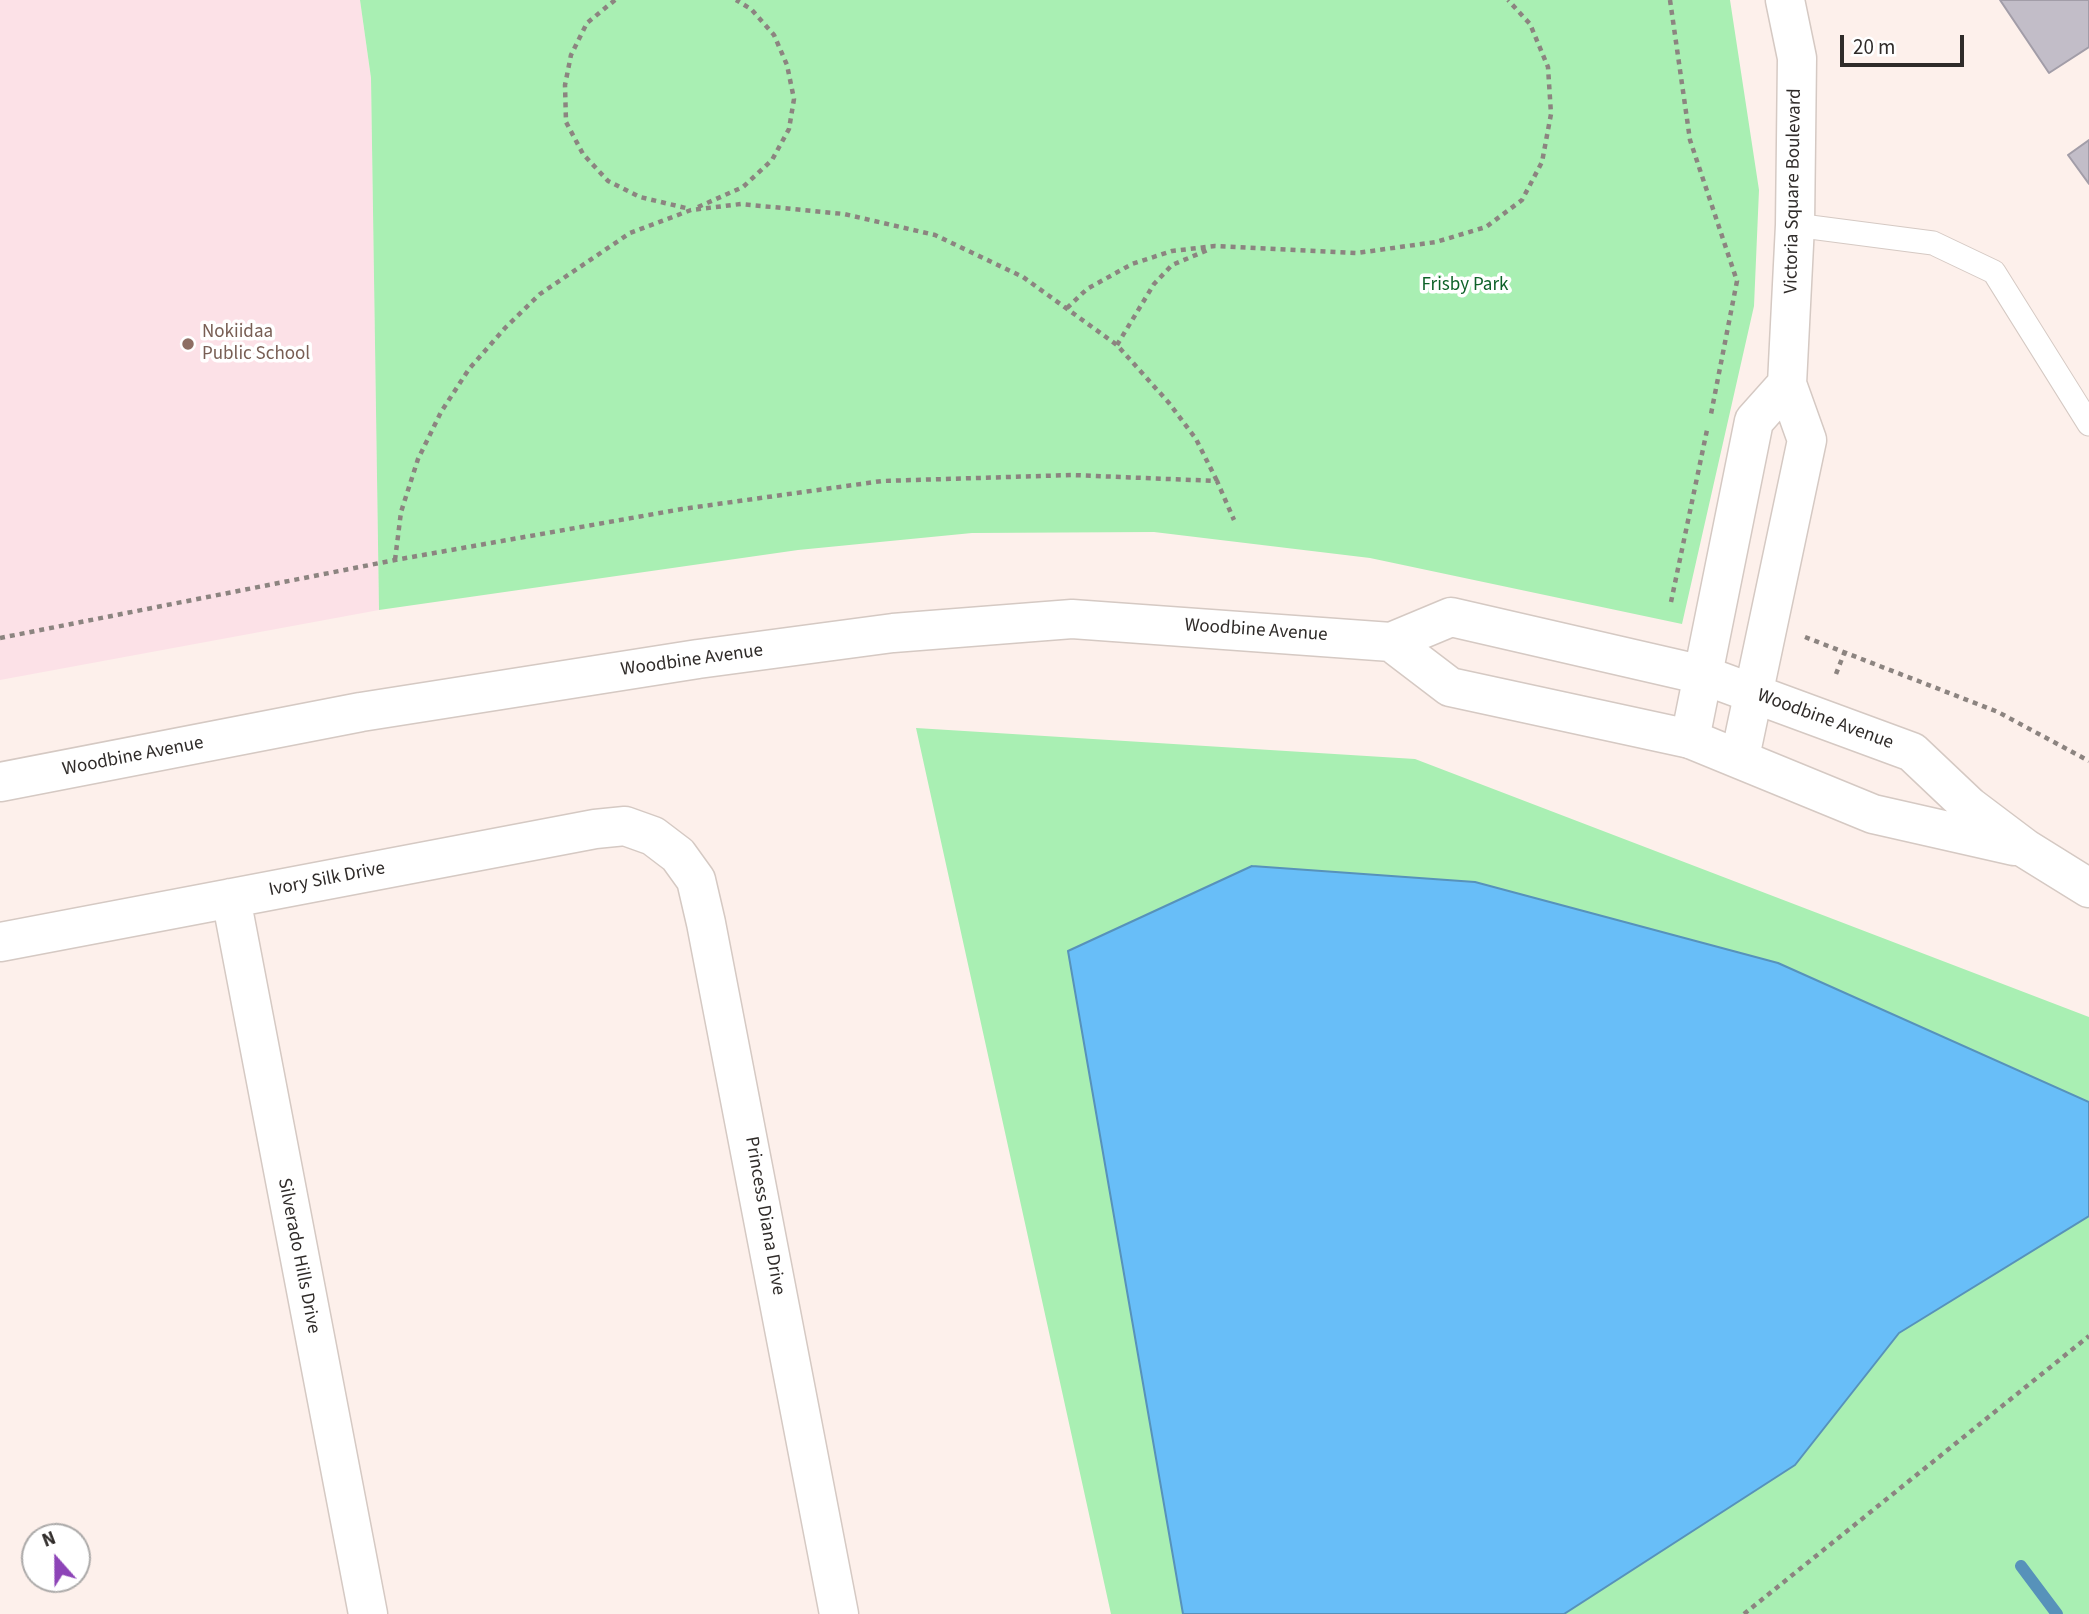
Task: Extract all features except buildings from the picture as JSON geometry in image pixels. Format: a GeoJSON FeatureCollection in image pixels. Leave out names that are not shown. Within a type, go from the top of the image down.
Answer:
{"type":"FeatureCollection","features":[{"type":"Feature","properties":{"kind":"street","name":"Victoria Square Boulevard"},"geometry":{"type":"LineString","coordinates":[[1740,757],[1807,440],[1787,384],[1795,225],[1797,58],[1785,0]]}},
{"type":"Feature","properties":{"kind":"street"},"geometry":{"type":"LineString","coordinates":[[1690,739],[1754,421],[1787,384]]}},
{"type":"Feature","properties":{"kind":"street","name":"Woodbine Avenue"},"geometry":{"type":"LineString","coordinates":[[0,782],[362,712],[698,659],[893,633],[1072,619],[1391,642],[1451,617],[1703,675],[1912,752],[1969,806],[2026,849],[2089,888]]}},
{"type":"Feature","properties":{"kind":"street","name":"Woodbine Avenue"},"geometry":{"type":"LineString","coordinates":[[1391,642],[1450,687],[1690,739],[1740,757],[1872,814],[2026,849]]}},
{"type":"Feature","properties":{"kind":"street","name":"Ivory Silk Drive"},"geometry":{"type":"LineString","coordinates":[[0,942],[595,830],[625,826],[653,836]]}},
{"type":"Feature","properties":{"kind":"street","name":"Princess Diana Drive"},"geometry":{"type":"LineString","coordinates":[[653,836],[678,855],[695,880],[706,923],[839,1614]]}},
{"type":"Feature","properties":{"kind":"street","name":"Silverado Hills Drive"},"geometry":{"type":"LineString","coordinates":[[231,898],[368,1614]]}},
{"type":"Feature","properties":{"kind":"lane"},"geometry":{"type":"LineString","coordinates":[[1795,225],[1933,243],[1994,272],[2089,424]]}},
{"type":"Feature","properties":{"kind":"path"},"geometry":{"type":"LineString","coordinates":[[615,0],[587,23],[571,55],[565,85],[566,122],[583,154],[608,181],[640,197],[691,210],[741,204],[794,207],[844,214],[935,235],[1023,277],[1117,345],[1169,403],[1196,439],[1234,520]]}},
{"type":"Feature","properties":{"kind":"path"},"geometry":{"type":"LineString","coordinates":[[395,560],[401,512],[418,459],[441,412],[468,369],[540,294],[584,261],[630,233],[743,187],[772,160],[789,130],[794,99],[787,65],[774,35],[751,9],[736,0]]}},
{"type":"Feature","properties":{"kind":"path"},"geometry":{"type":"LineString","coordinates":[[1067,307],[1087,289],[1132,264],[1172,251],[1215,246],[1357,253],[1436,242],[1486,227],[1522,200],[1542,162],[1551,114],[1548,67],[1530,24],[1508,0]]}},
{"type":"Feature","properties":{"kind":"path"},"geometry":{"type":"LineString","coordinates":[[1670,0],[1690,140],[1737,281],[1671,602]]}},
{"type":"Feature","properties":{"kind":"path"},"geometry":{"type":"LineString","coordinates":[[1117,345],[1153,284],[1172,265],[1215,246]]}},
{"type":"Feature","properties":{"kind":"path"},"geometry":{"type":"LineString","coordinates":[[0,638],[395,560],[682,509],[882,481],[1072,475],[1217,481]]}},
{"type":"Feature","properties":{"kind":"path"},"geometry":{"type":"LineString","coordinates":[[1804,637],[1998,712],[2089,761]]}},
{"type":"Feature","properties":{"kind":"path"},"geometry":{"type":"LineString","coordinates":[[1836,674],[1845,651]]}},
{"type":"Feature","properties":{"kind":"path"},"geometry":{"type":"LineString","coordinates":[[1744,1614],[2089,1336]]}},
{"type":"Feature","properties":{"kind":"shaded area","name":"Nokiidaa Public School"},"geometry":{"type":"Polygon","coordinates":[[[0,0],[360,0],[371,78],[379,610],[0,680],[0,0]]]}},
{"type":"Feature","properties":{"kind":"green space","name":"Frisby Park"},"geometry":{"type":"Polygon","coordinates":[[[360,0],[1730,0],[1759,190],[1754,306],[1682,624],[1370,558],[1154,532],[972,533],[798,550],[379,610],[371,78],[360,0]]]}},
{"type":"Feature","properties":{"kind":"green space"},"geometry":{"type":"Polygon","coordinates":[[[916,728],[1415,759],[2089,1017],[2089,1614],[1111,1614],[916,728]]]}},
{"type":"Feature","properties":{"kind":"water"},"geometry":{"type":"Polygon","coordinates":[[[1252,866],[1475,882],[1778,963],[2089,1102],[2089,1216],[1899,1333],[1795,1465],[1564,1614],[1183,1614],[1068,951],[1252,866]]]}},
{"type":"Feature","properties":{"kind":"waterway"},"geometry":{"type":"LineString","coordinates":[[2021,1566],[2057,1614]]}},
{"type":"Feature","properties":{"kind":"place","name":"Nokiidaa Public School"},"geometry":{"type":"Point","coordinates":[188,344]}}]}
